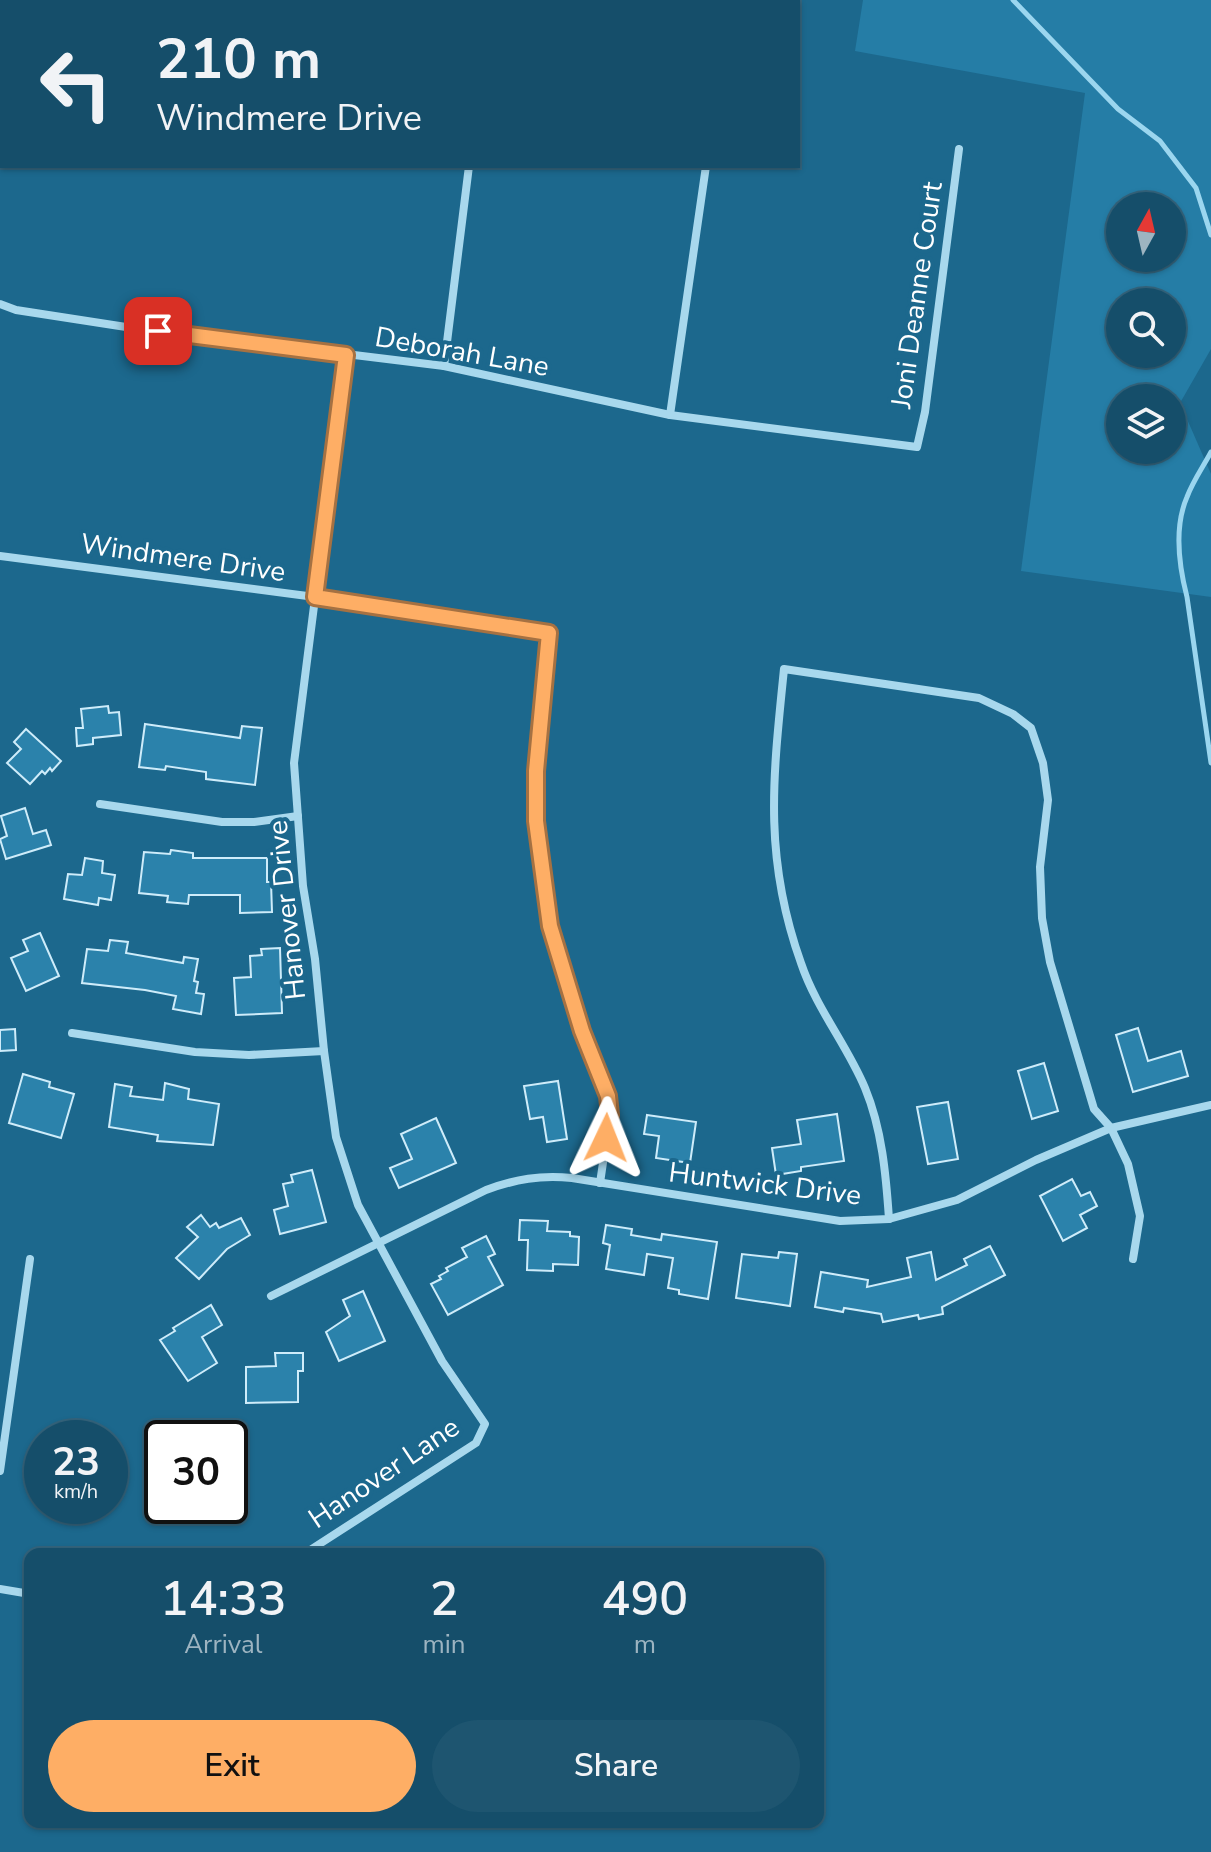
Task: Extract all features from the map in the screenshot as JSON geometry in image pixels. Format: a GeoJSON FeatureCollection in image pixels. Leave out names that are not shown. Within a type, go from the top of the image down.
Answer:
{"type":"FeatureCollection","features":[{"type":"Feature","properties":{"kind":"street","name":"Joni Deanne Court"},"geometry":{"type":"LineString","coordinates":[[917,447],[925,412],[959,149]]}},
{"type":"Feature","properties":{"kind":"street"},"geometry":{"type":"LineString","coordinates":[[444,366],[469,168]]}},
{"type":"Feature","properties":{"kind":"street"},"geometry":{"type":"LineString","coordinates":[[670,415],[706,168]]}},
{"type":"Feature","properties":{"kind":"street","name":"Deborah Lane"},"geometry":{"type":"LineString","coordinates":[[0,304],[16,310],[126,327],[444,366],[670,415],[917,447]]}},
{"type":"Feature","properties":{"kind":"street","name":"Hanover Drive"},"geometry":{"type":"LineString","coordinates":[[346,355],[294,763],[303,886],[315,959],[324,1051],[336,1137],[358,1205],[442,1361],[485,1424]]}},
{"type":"Feature","properties":{"kind":"street","name":"Windmere Drive"},"geometry":{"type":"LineString","coordinates":[[0,556],[315,597],[549,633],[536,771],[536,821],[550,926],[582,1031],[608,1096],[610,1115],[600,1183]]}},
{"type":"Feature","properties":{"kind":"street"},"geometry":{"type":"LineString","coordinates":[[889,1219],[886,1181],[871,1105],[856,1069],[802,967],[778,877],[772,804],[784,669],[979,698],[1013,714],[1031,728],[1043,763],[1048,800],[1040,867],[1042,918],[1050,962],[1094,1109],[1111,1128],[1128,1164],[1140,1216],[1133,1259]]}},
{"type":"Feature","properties":{"kind":"street"},"geometry":{"type":"LineString","coordinates":[[100,804],[222,822],[254,822],[298,816]]}},
{"type":"Feature","properties":{"kind":"street"},"geometry":{"type":"LineString","coordinates":[[72,1033],[195,1052],[249,1055],[324,1051]]}},
{"type":"Feature","properties":{"kind":"street","name":"Huntwick Drive"},"geometry":{"type":"LineString","coordinates":[[271,1296],[486,1190],[523,1177],[543,1176],[600,1183],[840,1221],[889,1219],[957,1200],[1036,1160],[1111,1128],[1211,1105]]}},
{"type":"Feature","properties":{"kind":"street"},"geometry":{"type":"LineString","coordinates":[[0,1471],[30,1259]]}},
{"type":"Feature","properties":{"kind":"street","name":"Hanover Lane"},"geometry":{"type":"LineString","coordinates":[[313,1548],[476,1443],[485,1424]]}},
{"type":"Feature","properties":{"kind":"street"},"geometry":{"type":"LineString","coordinates":[[0,1589],[24,1593]]}},
{"type":"Feature","properties":{"kind":"shaded area"},"geometry":{"type":"Polygon","coordinates":[[[863,0],[1211,0],[1211,349],[1186,393],[1186,384],[1106,384],[1106,464],[1186,464],[1186,417],[1211,474],[1211,597],[1021,571],[1085,93],[855,51],[863,0]]]}},
{"type":"Feature","properties":{"kind":"building"},"geometry":{"type":"Polygon","coordinates":[[[108,706],[109,713],[119,712],[121,735],[93,738],[93,744],[77,746],[76,728],[83,728],[81,709],[108,706]]]}},
{"type":"Feature","properties":{"kind":"building"},"geometry":{"type":"Polygon","coordinates":[[[145,724],[240,738],[242,726],[262,728],[255,785],[206,779],[206,772],[166,766],[165,770],[139,767],[145,724]]]}},
{"type":"Feature","properties":{"kind":"building"},"geometry":{"type":"Polygon","coordinates":[[[26,729],[61,761],[52,771],[50,768],[45,774],[42,771],[30,784],[7,763],[21,749],[14,742],[26,729]]]}},
{"type":"Feature","properties":{"kind":"building"},"geometry":{"type":"Polygon","coordinates":[[[25,808],[33,834],[46,830],[51,845],[6,859],[0,839],[7,836],[1,816],[25,808]]]}},
{"type":"Feature","properties":{"kind":"building"},"geometry":{"type":"Polygon","coordinates":[[[171,850],[193,853],[193,858],[267,858],[272,912],[240,913],[240,895],[189,895],[188,904],[167,902],[168,896],[139,893],[144,852],[170,854],[171,850]]]}},
{"type":"Feature","properties":{"kind":"building"},"geometry":{"type":"Polygon","coordinates":[[[85,858],[103,861],[102,873],[115,875],[111,900],[99,898],[98,905],[64,899],[68,874],[82,875],[85,858]]]}},
{"type":"Feature","properties":{"kind":"building"},"geometry":{"type":"Polygon","coordinates":[[[40,933],[59,976],[26,991],[11,958],[28,951],[23,940],[40,933]]]}},
{"type":"Feature","properties":{"kind":"building"},"geometry":{"type":"Polygon","coordinates":[[[110,940],[128,942],[126,953],[183,963],[184,957],[198,959],[194,981],[198,982],[196,993],[204,994],[201,1014],[173,1009],[176,996],[82,983],[87,949],[108,951],[110,940]]]}},
{"type":"Feature","properties":{"kind":"building"},"geometry":{"type":"Polygon","coordinates":[[[280,948],[282,1013],[236,1015],[234,978],[251,977],[250,956],[262,955],[261,949],[280,948]]]}},
{"type":"Feature","properties":{"kind":"building"},"geometry":{"type":"Polygon","coordinates":[[[1138,1028],[1148,1061],[1181,1051],[1188,1076],[1133,1092],[1116,1035],[1138,1028]]]}},
{"type":"Feature","properties":{"kind":"building"},"geometry":{"type":"Polygon","coordinates":[[[15,1029],[16,1050],[0,1051],[0,1030],[15,1029]]]}},
{"type":"Feature","properties":{"kind":"building"},"geometry":{"type":"Polygon","coordinates":[[[1044,1063],[1058,1111],[1032,1119],[1018,1071],[1044,1063]]]}},
{"type":"Feature","properties":{"kind":"building"},"geometry":{"type":"Polygon","coordinates":[[[23,1074],[50,1082],[49,1087],[74,1094],[61,1138],[9,1123],[23,1074]]]}},
{"type":"Feature","properties":{"kind":"building"},"geometry":{"type":"Polygon","coordinates":[[[558,1081],[567,1139],[547,1142],[543,1117],[530,1119],[524,1086],[558,1081]]]}},
{"type":"Feature","properties":{"kind":"building"},"geometry":{"type":"Polygon","coordinates":[[[165,1083],[189,1089],[188,1099],[219,1104],[213,1145],[157,1141],[158,1135],[109,1127],[115,1084],[132,1087],[130,1096],[163,1100],[165,1083]]]}},
{"type":"Feature","properties":{"kind":"building"},"geometry":{"type":"Polygon","coordinates":[[[948,1102],[958,1159],[928,1164],[917,1107],[948,1102]]]}},
{"type":"Feature","properties":{"kind":"building"},"geometry":{"type":"Polygon","coordinates":[[[837,1114],[844,1161],[801,1167],[801,1171],[776,1175],[772,1148],[801,1144],[797,1120],[837,1114]]]}},
{"type":"Feature","properties":{"kind":"building"},"geometry":{"type":"Polygon","coordinates":[[[647,1115],[696,1122],[690,1163],[656,1158],[659,1136],[644,1134],[647,1115]]]}},
{"type":"Feature","properties":{"kind":"building"},"geometry":{"type":"Polygon","coordinates":[[[436,1118],[456,1163],[399,1188],[390,1168],[412,1159],[401,1134],[436,1118]]]}},
{"type":"Feature","properties":{"kind":"building"},"geometry":{"type":"Polygon","coordinates":[[[312,1170],[326,1222],[280,1234],[274,1210],[288,1206],[283,1184],[293,1182],[291,1175],[312,1170]]]}},
{"type":"Feature","properties":{"kind":"building"},"geometry":{"type":"Polygon","coordinates":[[[1072,1179],[1081,1196],[1090,1192],[1097,1206],[1080,1215],[1087,1228],[1063,1241],[1040,1196],[1072,1179]]]}},
{"type":"Feature","properties":{"kind":"building"},"geometry":{"type":"Polygon","coordinates":[[[201,1215],[210,1227],[216,1223],[219,1228],[241,1218],[250,1235],[227,1249],[199,1279],[176,1258],[198,1237],[187,1227],[201,1215]]]}},
{"type":"Feature","properties":{"kind":"building"},"geometry":{"type":"Polygon","coordinates":[[[520,1220],[548,1221],[547,1231],[570,1232],[570,1236],[579,1237],[578,1265],[553,1264],[553,1271],[527,1270],[528,1240],[519,1240],[520,1220]]]}},
{"type":"Feature","properties":{"kind":"building"},"geometry":{"type":"Polygon","coordinates":[[[606,1225],[632,1229],[631,1235],[661,1240],[662,1234],[717,1242],[708,1299],[679,1294],[679,1290],[668,1288],[673,1258],[647,1254],[644,1275],[606,1269],[610,1245],[603,1243],[606,1225]]]}},
{"type":"Feature","properties":{"kind":"building"},"geometry":{"type":"Polygon","coordinates":[[[486,1236],[495,1254],[488,1257],[503,1285],[448,1315],[431,1284],[441,1279],[439,1276],[448,1271],[446,1268],[467,1257],[462,1248],[486,1236]]]}},
{"type":"Feature","properties":{"kind":"building"},"geometry":{"type":"Polygon","coordinates":[[[990,1246],[1005,1275],[942,1307],[943,1314],[883,1322],[881,1314],[815,1307],[821,1272],[868,1280],[867,1287],[911,1277],[907,1258],[931,1252],[936,1280],[967,1265],[964,1259],[990,1246]]]}},
{"type":"Feature","properties":{"kind":"building"},"geometry":{"type":"Polygon","coordinates":[[[779,1252],[797,1254],[790,1306],[736,1298],[742,1254],[778,1258],[779,1252]]]}},
{"type":"Feature","properties":{"kind":"building"},"geometry":{"type":"Polygon","coordinates":[[[363,1291],[385,1341],[339,1361],[326,1332],[350,1316],[343,1300],[363,1291]]]}},
{"type":"Feature","properties":{"kind":"building"},"geometry":{"type":"Polygon","coordinates":[[[211,1305],[222,1325],[202,1337],[217,1363],[188,1381],[160,1340],[175,1331],[173,1328],[211,1305]]]}},
{"type":"Feature","properties":{"kind":"building"},"geometry":{"type":"Polygon","coordinates":[[[275,1353],[303,1353],[303,1371],[298,1371],[298,1402],[246,1403],[246,1367],[276,1366],[275,1353]]]}},
{"type":"Feature","properties":{"kind":"waterway"},"geometry":{"type":"LineString","coordinates":[[1013,0],[1118,109],[1160,141],[1196,188],[1211,235]]}},
{"type":"Feature","properties":{"kind":"waterway"},"geometry":{"type":"LineString","coordinates":[[1211,452],[1192,485],[1183,509],[1179,547],[1211,763]]}},
{"type":"Feature","properties":{"kind":"route"},"geometry":{"type":"LineString","coordinates":[[158,331],[346,355],[315,597],[549,633],[536,771],[536,821],[550,926],[582,1031],[608,1096],[610,1115],[606,1138]]}}]}
